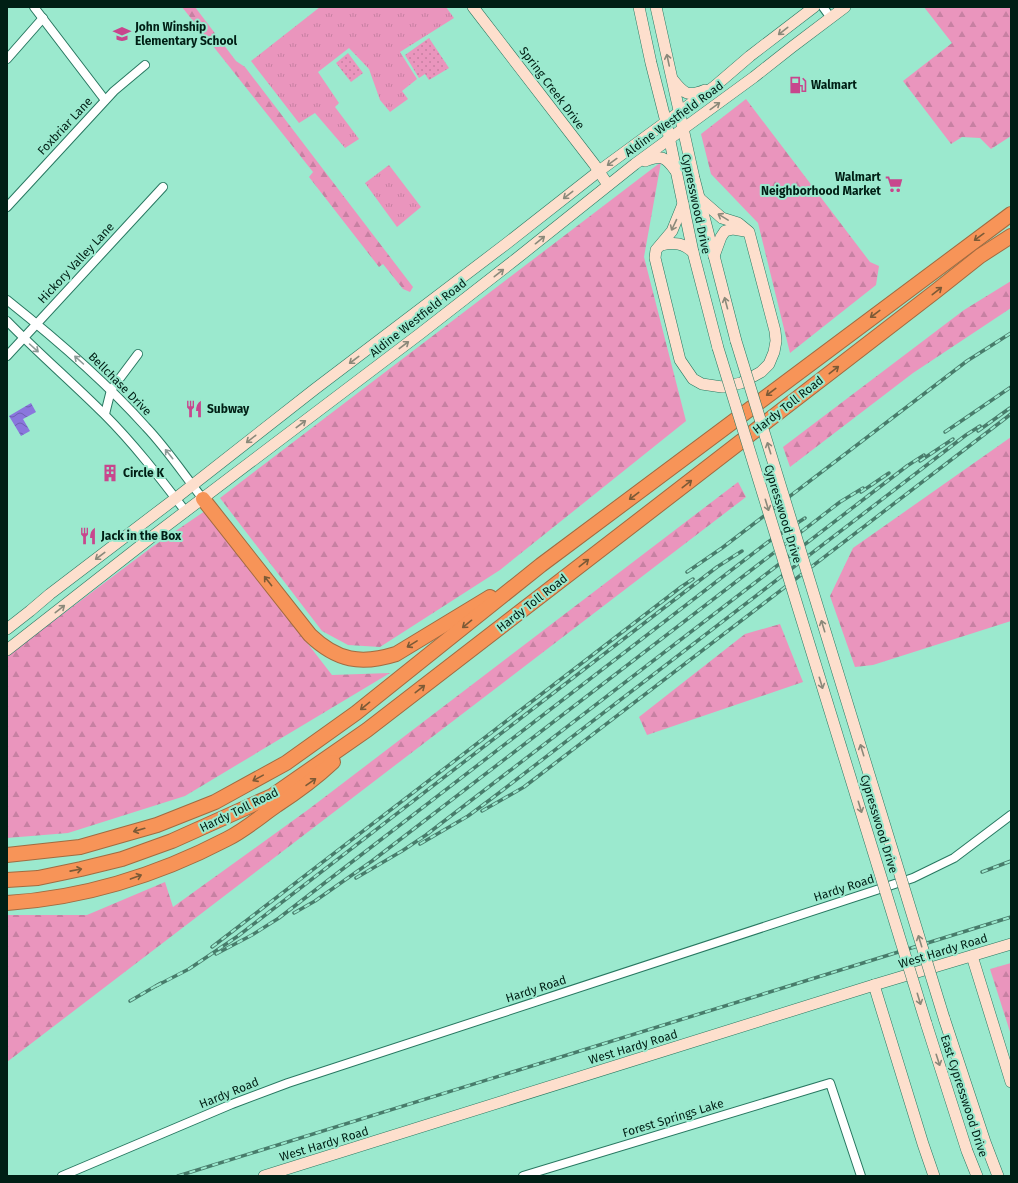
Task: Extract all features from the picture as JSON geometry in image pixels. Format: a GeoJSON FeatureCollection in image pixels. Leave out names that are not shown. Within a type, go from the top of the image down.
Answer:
{"type":"FeatureCollection","features":[{"type":"Feature","properties":{"kind":"highway","name":"Hardy Toll Road"},"geometry":{"type":"LineString","coordinates":[[7,854],[80,847],[156,825],[215,802],[286,763],[356,714],[541,565],[1011,214]]}},
{"type":"Feature","properties":{"kind":"highway","name":"Hardy Toll Road"},"geometry":{"type":"LineString","coordinates":[[7,880],[38,878],[122,859],[172,841],[272,796],[367,730],[980,256],[1011,236]]}},
{"type":"Feature","properties":{"kind":"highway"},"geometry":{"type":"LineString","coordinates":[[203,499],[310,635],[329,650],[349,658],[370,660],[381,659],[396,654],[541,565]]}},
{"type":"Feature","properties":{"kind":"highway"},"geometry":{"type":"LineString","coordinates":[[7,903],[62,897],[99,889],[135,878],[194,855],[228,838],[316,778],[367,730]]}},
{"type":"Feature","properties":{"kind":"main road","name":"Spring Creek Drive"},"geometry":{"type":"LineString","coordinates":[[473,7],[599,171],[608,185]]}},
{"type":"Feature","properties":{"kind":"main road","name":"Cypresswood Drive"},"geometry":{"type":"LineString","coordinates":[[639,7],[666,122],[693,252],[718,348],[926,1023]]}},
{"type":"Feature","properties":{"kind":"main road","name":"Cypresswood Drive"},"geometry":{"type":"LineString","coordinates":[[656,7],[699,198],[736,341],[944,1018]]}},
{"type":"Feature","properties":{"kind":"main road","name":"Aldine Westfield Road"},"geometry":{"type":"LineString","coordinates":[[7,629],[50,594],[599,171],[715,86],[750,56],[814,7]]}},
{"type":"Feature","properties":{"kind":"main road","name":"Aldine Westfield Road"},"geometry":{"type":"LineString","coordinates":[[7,650],[149,539],[421,333],[635,164],[754,78],[792,46],[845,7]]}},
{"type":"Feature","properties":{"kind":"main road"},"geometry":{"type":"LineString","coordinates":[[672,79],[685,93],[695,94],[715,86]]}},
{"type":"Feature","properties":{"kind":"main road"},"geometry":{"type":"LineString","coordinates":[[635,164],[657,156],[668,161],[676,170]]}},
{"type":"Feature","properties":{"kind":"main road"},"geometry":{"type":"LineString","coordinates":[[683,204],[672,231],[656,250],[655,258],[680,360],[693,379],[702,384],[722,387],[741,383],[761,372],[769,364],[775,347],[775,331],[749,232],[738,224],[722,218],[699,198]]}},
{"type":"Feature","properties":{"kind":"main road"},"geometry":{"type":"LineString","coordinates":[[714,256],[721,237],[725,231],[733,229],[749,232]]}},
{"type":"Feature","properties":{"kind":"main road"},"geometry":{"type":"LineString","coordinates":[[662,244],[678,243],[688,247],[693,252]]}},
{"type":"Feature","properties":{"kind":"main road"},"geometry":{"type":"LineString","coordinates":[[506,244],[516,259]]}},
{"type":"Feature","properties":{"kind":"main road"},"geometry":{"type":"LineString","coordinates":[[410,317],[421,333]]}},
{"type":"Feature","properties":{"kind":"main road"},"geometry":{"type":"LineString","coordinates":[[315,389],[326,405]]}},
{"type":"Feature","properties":{"kind":"main road"},"geometry":{"type":"LineString","coordinates":[[30,611],[40,624]]}},
{"type":"Feature","properties":{"kind":"main road","name":"West Hardy Road"},"geometry":{"type":"LineString","coordinates":[[264,1176],[874,985],[1011,944]]}},
{"type":"Feature","properties":{"kind":"main road"},"geometry":{"type":"LineString","coordinates":[[972,956],[1011,1082]]}},
{"type":"Feature","properties":{"kind":"main road"},"geometry":{"type":"LineString","coordinates":[[874,985],[934,1176]]}},
{"type":"Feature","properties":{"kind":"main road","name":"East Cypresswood Drive"},"geometry":{"type":"LineString","coordinates":[[944,1018],[985,1142],[998,1176]]}},
{"type":"Feature","properties":{"kind":"main road","name":"East Cypresswood Drive"},"geometry":{"type":"LineString","coordinates":[[926,1023],[967,1151],[977,1176]]}},
{"type":"Feature","properties":{"kind":"main road"},"geometry":{"type":"LineString","coordinates":[[985,1142],[1002,1176]]}},
{"type":"Feature","properties":{"kind":"street"},"geometry":{"type":"LineString","coordinates":[[34,7],[105,100]]}},
{"type":"Feature","properties":{"kind":"street"},"geometry":{"type":"LineString","coordinates":[[823,7],[831,18]]}},
{"type":"Feature","properties":{"kind":"street"},"geometry":{"type":"LineString","coordinates":[[7,59],[43,18]]}},
{"type":"Feature","properties":{"kind":"street","name":"Foxbriar Lane"},"geometry":{"type":"LineString","coordinates":[[7,207],[105,100],[145,65]]}},
{"type":"Feature","properties":{"kind":"street","name":"Hickory Valley Lane"},"geometry":{"type":"LineString","coordinates":[[7,356],[163,187]]}},
{"type":"Feature","properties":{"kind":"street","name":"Bellchase Drive"},"geometry":{"type":"LineString","coordinates":[[7,300],[37,324],[111,390],[147,428],[203,499]]}},
{"type":"Feature","properties":{"kind":"street"},"geometry":{"type":"LineString","coordinates":[[7,321],[105,414],[146,459],[186,512]]}},
{"type":"Feature","properties":{"kind":"street"},"geometry":{"type":"LineString","coordinates":[[105,414],[111,390],[138,354]]}},
{"type":"Feature","properties":{"kind":"street","name":"Hardy Road"},"geometry":{"type":"LineString","coordinates":[[62,1176],[232,1104],[288,1083],[912,878],[954,858],[1011,815]]}},
{"type":"Feature","properties":{"kind":"street","name":"Forest Springs Lake"},"geometry":{"type":"LineString","coordinates":[[523,1176],[830,1083],[861,1175]]}},
{"type":"Feature","properties":{"kind":"street"},"geometry":{"type":"LineString","coordinates":[[851,1176],[861,1175]]}},
{"type":"Feature","properties":{"kind":"green space"},"geometry":{"type":"Polygon","coordinates":[[[182,7],[195,7],[236,61],[245,67],[413,287],[410,292],[403,289],[383,264],[379,267],[309,177],[313,172],[182,7]]]}},
{"type":"Feature","properties":{"kind":"green space"},"geometry":{"type":"Polygon","coordinates":[[[320,7],[446,7],[454,18],[400,52],[417,79],[402,91],[408,99],[390,112],[380,100],[369,69],[349,48],[318,72],[339,103],[335,107],[359,139],[345,148],[315,113],[299,123],[251,61],[320,7]]]}},
{"type":"Feature","properties":{"kind":"green space"},"geometry":{"type":"Polygon","coordinates":[[[924,7],[1011,7],[1011,136],[991,149],[980,138],[962,137],[951,144],[903,81],[952,43],[924,7]]]}},
{"type":"Feature","properties":{"kind":"green space"},"geometry":{"type":"Polygon","coordinates":[[[429,38],[449,68],[429,80],[425,74],[419,78],[405,55],[429,38]]]}},
{"type":"Feature","properties":{"kind":"green space"},"geometry":{"type":"Polygon","coordinates":[[[348,53],[363,73],[351,82],[336,63],[348,53]]]}},
{"type":"Feature","properties":{"kind":"green space"},"geometry":{"type":"Polygon","coordinates":[[[746,99],[870,262],[879,266],[876,285],[790,353],[758,223],[711,174],[701,134],[746,99]]]}},
{"type":"Feature","properties":{"kind":"green space"},"geometry":{"type":"Polygon","coordinates":[[[661,162],[644,257],[686,421],[500,570],[380,647],[348,645],[322,631],[220,498],[661,162]]]}},
{"type":"Feature","properties":{"kind":"green space"},"geometry":{"type":"Polygon","coordinates":[[[389,165],[421,207],[397,227],[365,183],[389,165]]]}},
{"type":"Feature","properties":{"kind":"green space"},"geometry":{"type":"Polygon","coordinates":[[[1011,281],[1011,308],[913,373],[790,467],[783,447],[964,310],[1011,281]]]}},
{"type":"Feature","properties":{"kind":"green space"},"geometry":{"type":"Polygon","coordinates":[[[1011,437],[1011,621],[873,665],[855,667],[830,596],[853,548],[1011,437]]]}},
{"type":"Feature","properties":{"kind":"green space"},"geometry":{"type":"Polygon","coordinates":[[[738,482],[746,497],[7,1062],[7,915],[87,915],[165,882],[173,907],[309,809],[738,482]]]}},
{"type":"Feature","properties":{"kind":"green space"},"geometry":{"type":"Polygon","coordinates":[[[205,511],[332,675],[390,673],[185,796],[68,833],[7,838],[7,656],[152,547],[205,511]]]}},
{"type":"Feature","properties":{"kind":"green space"},"geometry":{"type":"Polygon","coordinates":[[[780,624],[803,682],[647,735],[639,717],[745,634],[780,624]]]}},
{"type":"Feature","properties":{"kind":"green space"},"geometry":{"type":"Polygon","coordinates":[[[1011,963],[1011,1035],[990,969],[1011,963]]]}},
{"type":"Feature","properties":{"kind":"water"},"geometry":{"type":"Polygon","coordinates":[[[31,403],[36,412],[23,419],[30,431],[21,436],[9,416],[31,403]]]}},
{"type":"Feature","properties":{"kind":"railway"},"geometry":{"type":"LineString","coordinates":[[687,572],[722,548],[967,361],[1011,333]]}},
{"type":"Feature","properties":{"kind":"railway"},"geometry":{"type":"LineString","coordinates":[[945,432],[1011,387]]}},
{"type":"Feature","properties":{"kind":"railway"},"geometry":{"type":"LineString","coordinates":[[978,431],[1010,408]]}},
{"type":"Feature","properties":{"kind":"railway"},"geometry":{"type":"LineString","coordinates":[[482,811],[524,787],[1011,414]]}},
{"type":"Feature","properties":{"kind":"railway"},"geometry":{"type":"LineString","coordinates":[[420,844],[468,816],[491,799],[966,435],[980,426]]}},
{"type":"Feature","properties":{"kind":"railway"},"geometry":{"type":"LineString","coordinates":[[920,461],[953,439]]}},
{"type":"Feature","properties":{"kind":"railway"},"geometry":{"type":"LineString","coordinates":[[356,878],[426,835],[907,466],[924,455]]}},
{"type":"Feature","properties":{"kind":"railway"},"geometry":{"type":"LineString","coordinates":[[861,492],[889,473]]}},
{"type":"Feature","properties":{"kind":"railway"},"geometry":{"type":"LineString","coordinates":[[294,913],[315,901],[372,861],[840,502],[863,488]]}},
{"type":"Feature","properties":{"kind":"railway"},"geometry":{"type":"LineString","coordinates":[[216,954],[252,935],[279,918],[768,542],[805,518]]}},
{"type":"Feature","properties":{"kind":"railway"},"geometry":{"type":"LineString","coordinates":[[156,986],[189,969],[238,936],[717,567],[742,551]]}},
{"type":"Feature","properties":{"kind":"railway"},"geometry":{"type":"LineString","coordinates":[[212,947],[693,579]]}},
{"type":"Feature","properties":{"kind":"railway"},"geometry":{"type":"LineString","coordinates":[[982,872],[1011,861]]}},
{"type":"Feature","properties":{"kind":"railway"},"geometry":{"type":"LineString","coordinates":[[178,1176],[1011,917]]}},
{"type":"Feature","properties":{"kind":"railway"},"geometry":{"type":"LineString","coordinates":[[130,1001],[161,983]]}},
{"type":"Feature","properties":{"kind":"place","name":"John Winship Elementary School"},"geometry":{"type":"Point","coordinates":[122,34]}},
{"type":"Feature","properties":{"kind":"place","name":"Walmart"},"geometry":{"type":"Point","coordinates":[798,85]}},
{"type":"Feature","properties":{"kind":"place","name":"Walmart Neighborhood Market"},"geometry":{"type":"Point","coordinates":[894,184]}},
{"type":"Feature","properties":{"kind":"place","name":"Subway"},"geometry":{"type":"Point","coordinates":[194,409]}},
{"type":"Feature","properties":{"kind":"place","name":"Circle K"},"geometry":{"type":"Point","coordinates":[110,473]}},
{"type":"Feature","properties":{"kind":"place","name":"Jack in the Box"},"geometry":{"type":"Point","coordinates":[88,536]}}]}
